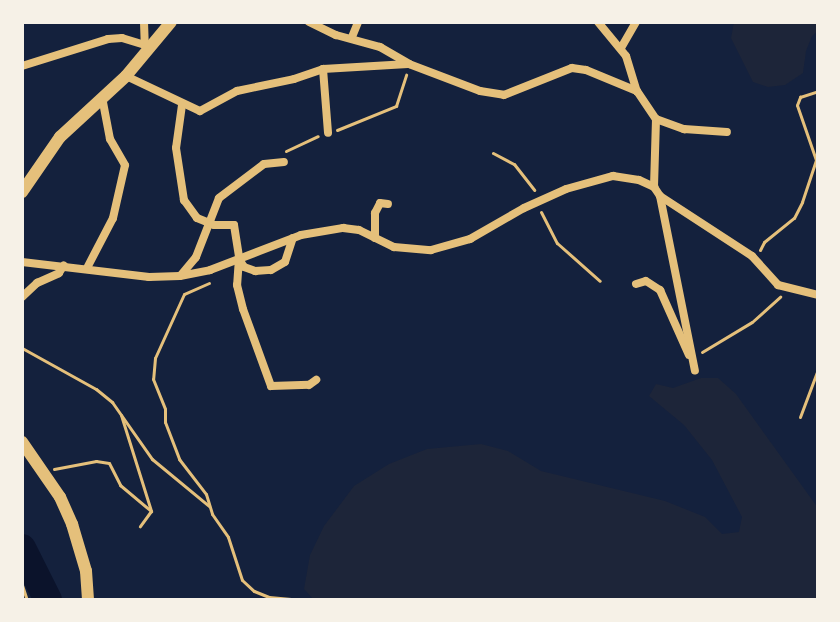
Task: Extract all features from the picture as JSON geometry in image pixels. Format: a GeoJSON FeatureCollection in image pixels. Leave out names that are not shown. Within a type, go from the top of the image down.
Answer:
{"type":"FeatureCollection","features":[{"type":"Feature","properties":{"kind":"main road"},"geometry":{"type":"LineString","coordinates":[[22,192],[48,152],[102,96],[126,76],[147,47],[171,22]]}},
{"type":"Feature","properties":{"kind":"main road"},"geometry":{"type":"LineString","coordinates":[[22,442],[43,471],[72,524],[86,571],[88,600]]}},
{"type":"Feature","properties":{"kind":"street"},"geometry":{"type":"LineString","coordinates":[[22,66],[108,39],[122,38],[147,47],[144,22]]}},
{"type":"Feature","properties":{"kind":"street"},"geometry":{"type":"LineString","coordinates":[[309,22],[336,35],[380,47],[409,64],[480,91],[504,95],[572,68],[586,70],[637,91]]}},
{"type":"Feature","properties":{"kind":"street"},"geometry":{"type":"LineString","coordinates":[[352,37],[358,22]]}},
{"type":"Feature","properties":{"kind":"street"},"geometry":{"type":"LineString","coordinates":[[598,22],[621,48],[637,91],[656,119],[654,187]]}},
{"type":"Feature","properties":{"kind":"street"},"geometry":{"type":"LineString","coordinates":[[621,48],[636,22]]}},
{"type":"Feature","properties":{"kind":"street"},"geometry":{"type":"LineString","coordinates":[[126,76],[200,111],[237,91],[294,79],[323,69],[409,64]]}},
{"type":"Feature","properties":{"kind":"street"},"geometry":{"type":"LineString","coordinates":[[323,69],[328,133]]}},
{"type":"Feature","properties":{"kind":"street"},"geometry":{"type":"LineString","coordinates":[[87,268],[113,218],[125,165],[110,139],[102,96]]}},
{"type":"Feature","properties":{"kind":"street"},"geometry":{"type":"LineString","coordinates":[[182,105],[176,148],[184,200],[188,210],[209,223],[234,225],[239,258],[237,285],[271,386],[309,385],[316,380]]}},
{"type":"Feature","properties":{"kind":"street"},"geometry":{"type":"LineString","coordinates":[[656,119],[684,129],[727,132]]}},
{"type":"Feature","properties":{"kind":"street"},"geometry":{"type":"LineString","coordinates":[[180,276],[196,257],[219,198],[272,161],[284,162]]}},
{"type":"Feature","properties":{"kind":"street"},"geometry":{"type":"LineString","coordinates":[[22,262],[149,277],[180,276],[210,270],[324,228],[343,228],[414,251],[452,246],[537,202],[613,176],[639,180],[654,187],[660,196],[695,371]]}},
{"type":"Feature","properties":{"kind":"street"},"geometry":{"type":"LineString","coordinates":[[660,196],[744,250],[778,285],[818,295]]}},
{"type":"Feature","properties":{"kind":"street"},"geometry":{"type":"LineString","coordinates":[[375,238],[375,213],[380,203],[388,204]]}},
{"type":"Feature","properties":{"kind":"street"},"geometry":{"type":"LineString","coordinates":[[239,258],[244,267],[255,271],[271,270],[285,262],[293,238]]}},
{"type":"Feature","properties":{"kind":"street"},"geometry":{"type":"LineString","coordinates":[[22,297],[37,283],[59,273],[64,265]]}},
{"type":"Feature","properties":{"kind":"street"},"geometry":{"type":"LineString","coordinates":[[636,284],[646,281],[660,290],[687,353],[693,358]]}},
{"type":"Feature","properties":{"kind":"path"},"geometry":{"type":"LineString","coordinates":[[272,161],[299,142],[396,106],[409,64]]}},
{"type":"Feature","properties":{"kind":"path"},"geometry":{"type":"LineString","coordinates":[[759,266],[759,252],[764,242],[794,218],[802,202],[816,160],[797,105],[800,97],[818,91]]}},
{"type":"Feature","properties":{"kind":"path"},"geometry":{"type":"LineString","coordinates":[[493,153],[526,176],[557,243],[600,281]]}},
{"type":"Feature","properties":{"kind":"path"},"geometry":{"type":"LineString","coordinates":[[211,282],[184,294],[155,358],[153,379],[165,409],[171,441],[206,494],[209,506],[228,537],[242,580],[269,597],[302,600]]}},
{"type":"Feature","properties":{"kind":"path"},"geometry":{"type":"LineString","coordinates":[[693,358],[773,306],[786,286]]}},
{"type":"Feature","properties":{"kind":"path"},"geometry":{"type":"LineString","coordinates":[[22,348],[96,389],[120,411],[152,459],[209,506]]}},
{"type":"Feature","properties":{"kind":"path"},"geometry":{"type":"LineString","coordinates":[[800,417],[818,369]]}},
{"type":"Feature","properties":{"kind":"path"},"geometry":{"type":"LineString","coordinates":[[120,411],[151,511]]}},
{"type":"Feature","properties":{"kind":"path"},"geometry":{"type":"LineString","coordinates":[[43,471],[96,461],[109,463],[120,485],[151,511]]}},
{"type":"Feature","properties":{"kind":"path"},"geometry":{"type":"LineString","coordinates":[[140,526],[151,511]]}},
{"type":"Feature","properties":{"kind":"path"},"geometry":{"type":"LineString","coordinates":[[22,585],[27,600]]}},
{"type":"Feature","properties":{"kind":"shaded area"},"geometry":{"type":"Polygon","coordinates":[[[734,22],[818,22],[818,31],[812,36],[806,51],[803,73],[785,85],[768,87],[753,82],[731,38],[734,22]]]}},
{"type":"Feature","properties":{"kind":"shaded area"},"geometry":{"type":"Polygon","coordinates":[[[701,378],[718,378],[736,394],[818,508],[818,600],[314,600],[304,589],[310,555],[324,526],[354,486],[389,464],[427,449],[481,444],[508,451],[541,471],[665,501],[705,517],[722,534],[739,532],[742,517],[712,460],[684,425],[649,396],[656,384],[673,388],[701,378]]]}},
{"type":"Feature","properties":{"kind":"waterway"},"geometry":{"type":"LineString","coordinates":[[22,548],[48,600]]}}]}
